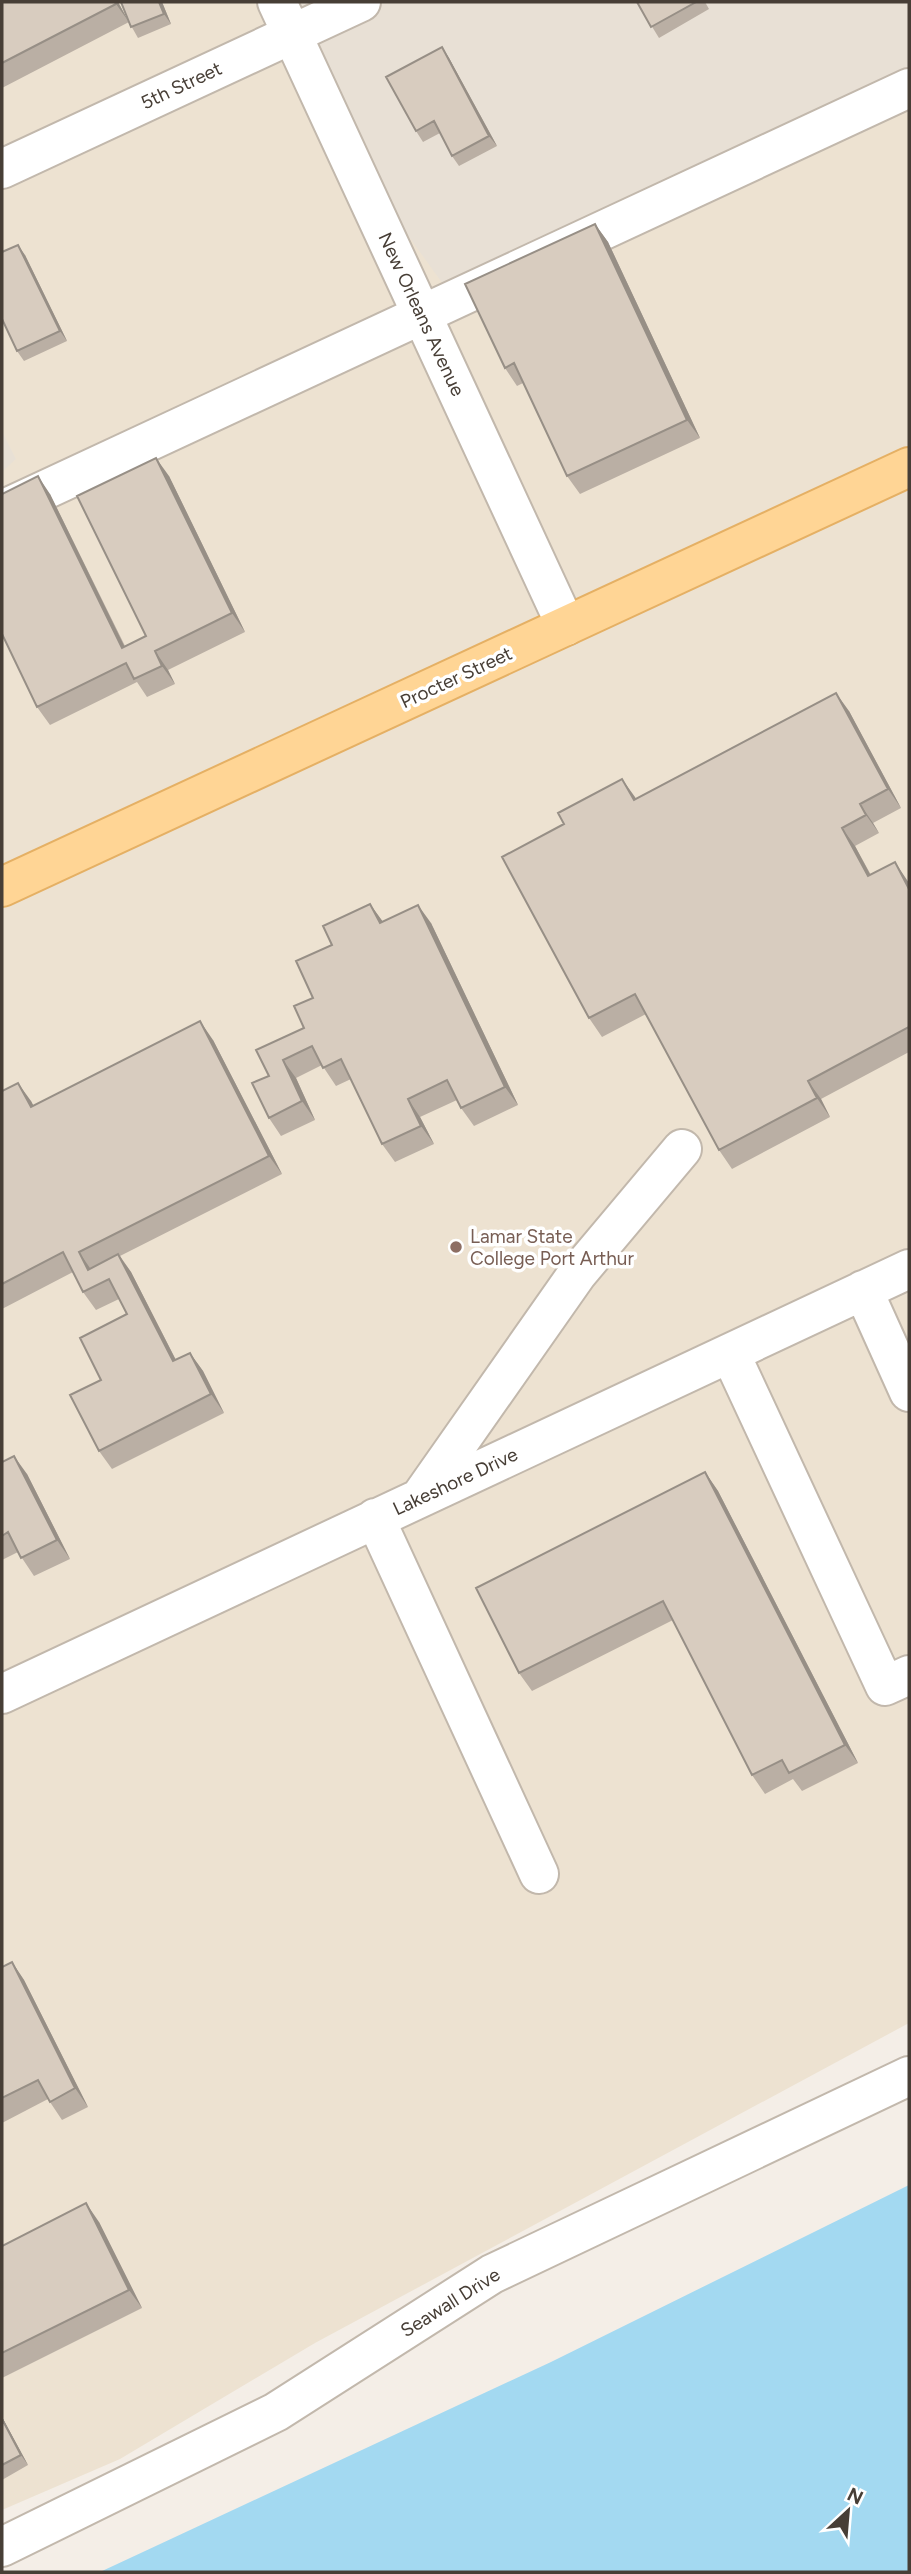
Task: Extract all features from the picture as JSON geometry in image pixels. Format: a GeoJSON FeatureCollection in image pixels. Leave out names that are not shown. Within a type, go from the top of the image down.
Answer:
{"type":"FeatureCollection","features":[{"type":"Feature","properties":{"kind":"main road","name":"Procter Street"},"geometry":{"type":"LineString","coordinates":[[2,887],[909,467]]}},
{"type":"Feature","properties":{"kind":"street","name":"5th Street"},"geometry":{"type":"LineString","coordinates":[[2,169],[285,18],[361,2]]}},
{"type":"Feature","properties":{"kind":"street","name":"New Orleans Avenue"},"geometry":{"type":"LineString","coordinates":[[285,18],[566,626]]}},
{"type":"Feature","properties":{"kind":"street"},"geometry":{"type":"LineString","coordinates":[[2,510],[909,88]]}},
{"type":"Feature","properties":{"kind":"street"},"geometry":{"type":"LineString","coordinates":[[421,1497],[576,1274],[682,1149]]}},
{"type":"Feature","properties":{"kind":"street","name":"Lakeshore Drive"},"geometry":{"type":"LineString","coordinates":[[2,1694],[909,1269]]}},
{"type":"Feature","properties":{"kind":"street"},"geometry":{"type":"LineString","coordinates":[[863,1290],[909,1392]]}},
{"type":"Feature","properties":{"kind":"street"},"geometry":{"type":"LineString","coordinates":[[730,1353],[886,1686],[909,1675]]}},
{"type":"Feature","properties":{"kind":"street"},"geometry":{"type":"LineString","coordinates":[[375,1518],[539,1874]]}},
{"type":"Feature","properties":{"kind":"street","name":"Seawall Drive"},"geometry":{"type":"LineString","coordinates":[[2,2547],[276,2412],[492,2274],[909,2076]]}},
{"type":"Feature","properties":{"kind":"shaded area"},"geometry":{"type":"Polygon","coordinates":[[[2,2],[909,2],[909,387],[2,810],[2,2]]]}},
{"type":"Feature","properties":{"kind":"shaded area","name":"Lamar State College Port Arthur"},"geometry":{"type":"Polygon","coordinates":[[[2,2],[255,2],[284,63],[448,291],[909,75],[909,2023],[315,2343],[120,2459],[2,2510],[2,472],[16,459],[2,431],[2,2]]]}},
{"type":"Feature","properties":{"kind":"water"},"geometry":{"type":"Polygon","coordinates":[[[909,2185],[909,2572],[100,2572],[551,2362],[909,2185]]]}},
{"type":"Feature","properties":{"kind":"building"},"geometry":{"type":"Polygon","coordinates":[[[2,2],[115,2],[116,4],[2,63],[2,2]]]}},
{"type":"Feature","properties":{"kind":"building"},"geometry":{"type":"Polygon","coordinates":[[[121,2],[159,2],[164,14],[131,27],[121,2]]]}},
{"type":"Feature","properties":{"kind":"building"},"geometry":{"type":"Polygon","coordinates":[[[637,2],[696,2],[651,27],[637,2]]]}},
{"type":"Feature","properties":{"kind":"building"},"geometry":{"type":"Polygon","coordinates":[[[442,47],[489,136],[452,156],[434,121],[416,131],[386,77],[442,47]]]}},
{"type":"Feature","properties":{"kind":"building"},"geometry":{"type":"Polygon","coordinates":[[[595,224],[687,420],[567,476],[514,363],[505,368],[465,284],[595,224]]]}},
{"type":"Feature","properties":{"kind":"building"},"geometry":{"type":"Polygon","coordinates":[[[18,245],[60,331],[17,351],[2,319],[2,252],[18,245]]]}},
{"type":"Feature","properties":{"kind":"building"},"geometry":{"type":"Polygon","coordinates":[[[156,458],[232,613],[155,651],[162,666],[134,679],[126,663],[37,707],[2,634],[2,494],[38,476],[122,648],[146,636],[77,496],[156,458]]]}},
{"type":"Feature","properties":{"kind":"building"},"geometry":{"type":"Polygon","coordinates":[[[836,693],[888,789],[860,804],[866,815],[842,828],[868,876],[895,862],[909,889],[909,1027],[808,1081],[817,1098],[719,1150],[635,994],[589,1018],[502,857],[564,824],[558,813],[622,779],[634,800],[836,693]]]}},
{"type":"Feature","properties":{"kind":"building"},"geometry":{"type":"Polygon","coordinates":[[[370,904],[380,923],[418,905],[505,1087],[461,1108],[447,1080],[408,1099],[421,1126],[382,1144],[341,1059],[323,1068],[312,1046],[283,1060],[302,1101],[269,1118],[252,1083],[269,1076],[256,1050],[304,1028],[294,1006],[313,998],[296,961],[332,945],[323,926],[370,904]]]}},
{"type":"Feature","properties":{"kind":"building"},"geometry":{"type":"Polygon","coordinates":[[[200,1021],[269,1156],[79,1252],[88,1270],[118,1254],[173,1361],[190,1353],[211,1394],[99,1451],[70,1395],[101,1380],[80,1338],[127,1314],[109,1279],[83,1292],[63,1252],[2,1284],[2,1091],[18,1083],[31,1107],[200,1021]]]}},
{"type":"Feature","properties":{"kind":"building"},"geometry":{"type":"Polygon","coordinates":[[[14,1456],[57,1540],[21,1558],[8,1532],[2,1536],[2,1462],[14,1456]]]}},
{"type":"Feature","properties":{"kind":"building"},"geometry":{"type":"Polygon","coordinates":[[[705,1472],[845,1745],[789,1773],[782,1760],[752,1775],[663,1601],[519,1673],[476,1588],[705,1472]]]}},
{"type":"Feature","properties":{"kind":"building"},"geometry":{"type":"Polygon","coordinates":[[[12,1962],[75,2088],[50,2102],[38,2080],[2,2098],[2,1967],[12,1962]]]}},
{"type":"Feature","properties":{"kind":"building"},"geometry":{"type":"Polygon","coordinates":[[[86,2203],[129,2290],[2,2353],[2,2246],[86,2203]]]}},
{"type":"Feature","properties":{"kind":"building"},"geometry":{"type":"Polygon","coordinates":[[[2,2419],[21,2455],[2,2465],[2,2419]]]}},
{"type":"Feature","properties":{"kind":"place","name":"Lamar State College Port Arthur"},"geometry":{"type":"Point","coordinates":[456,1247]}}]}
